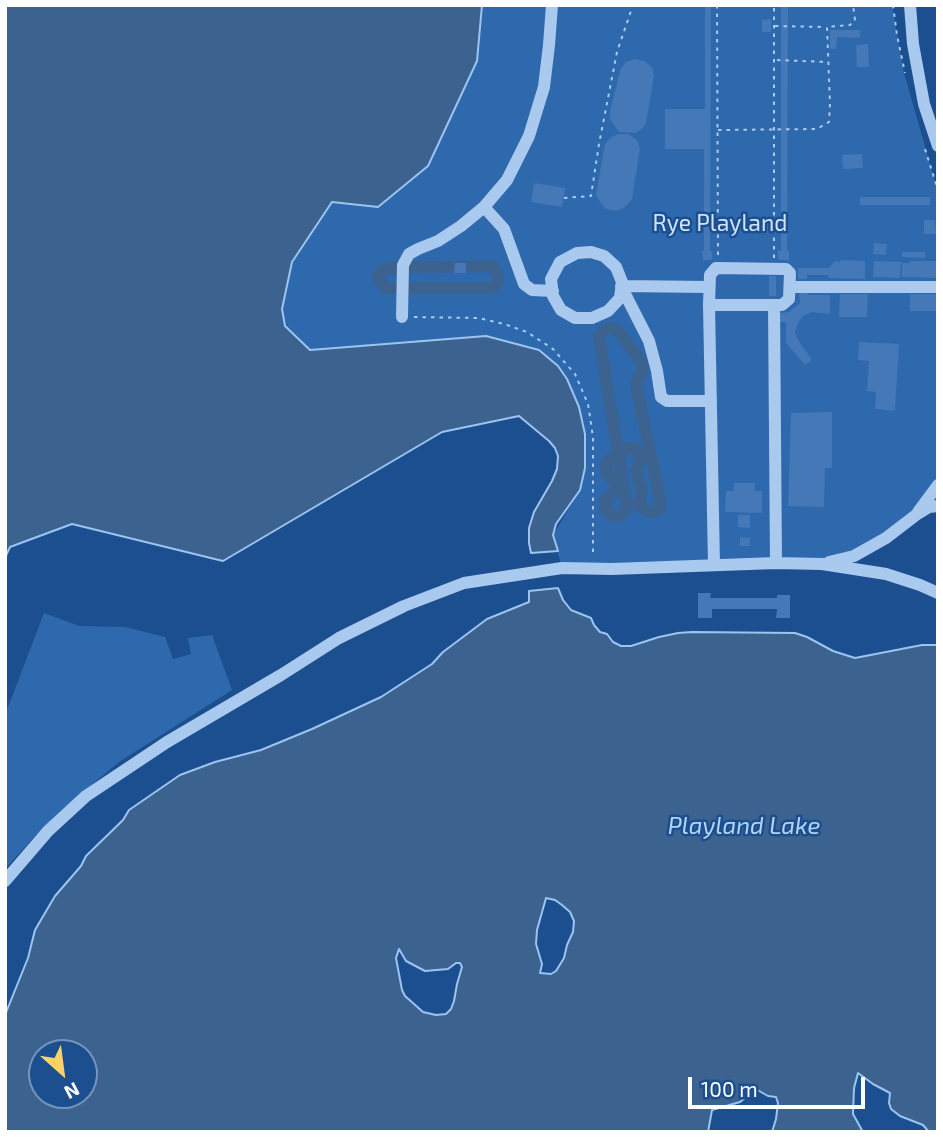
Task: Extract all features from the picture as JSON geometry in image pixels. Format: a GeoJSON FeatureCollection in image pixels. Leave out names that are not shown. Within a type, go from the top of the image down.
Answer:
{"type":"FeatureCollection","features":[{"type":"Feature","properties":{"kind":"street"},"geometry":{"type":"LineString","coordinates":[[402,317],[403,265],[409,254],[438,241],[461,226],[484,207],[507,180],[528,136],[544,87],[552,5]]}},
{"type":"Feature","properties":{"kind":"street"},"geometry":{"type":"LineString","coordinates":[[910,5],[913,44],[924,104],[938,146]]}},
{"type":"Feature","properties":{"kind":"street"},"geometry":{"type":"LineString","coordinates":[[484,207],[504,229],[524,284],[532,290],[553,292]]}},
{"type":"Feature","properties":{"kind":"street"},"geometry":{"type":"LineString","coordinates":[[591,252],[604,256],[616,267],[621,286],[620,299],[608,311],[592,318],[575,318],[561,310],[553,296],[551,279],[560,262],[576,253],[591,252]]}},
{"type":"Feature","properties":{"kind":"street"},"geometry":{"type":"LineString","coordinates":[[709,304],[782,305],[789,299],[790,273],[786,269],[716,268],[710,275],[709,304],[713,565]]}},
{"type":"Feature","properties":{"kind":"street"},"geometry":{"type":"LineString","coordinates":[[621,286],[709,288]]}},
{"type":"Feature","properties":{"kind":"street"},"geometry":{"type":"LineString","coordinates":[[621,286],[649,341],[661,397],[667,401],[711,401]]}},
{"type":"Feature","properties":{"kind":"street"},"geometry":{"type":"LineString","coordinates":[[790,287],[938,287]]}},
{"type":"Feature","properties":{"kind":"street"},"geometry":{"type":"LineString","coordinates":[[774,305],[776,563]]}},
{"type":"Feature","properties":{"kind":"street"},"geometry":{"type":"LineString","coordinates":[[916,515],[938,485]]}},
{"type":"Feature","properties":{"kind":"street"},"geometry":{"type":"LineString","coordinates":[[821,564],[854,556],[886,538],[929,507],[938,506]]}},
{"type":"Feature","properties":{"kind":"street"},"geometry":{"type":"LineString","coordinates":[[5,881],[48,831],[86,796],[167,742],[339,638],[404,606],[464,583],[562,568],[776,563],[821,564],[886,574],[938,593]]}},
{"type":"Feature","properties":{"kind":"path"},"geometry":{"type":"LineString","coordinates":[[564,198],[591,197],[617,52],[633,5]]}},
{"type":"Feature","properties":{"kind":"path"},"geometry":{"type":"LineString","coordinates":[[717,5],[718,268]]}},
{"type":"Feature","properties":{"kind":"path"},"geometry":{"type":"LineString","coordinates":[[774,269],[775,5]]}},
{"type":"Feature","properties":{"kind":"path"},"geometry":{"type":"LineString","coordinates":[[775,26],[850,25],[855,20],[853,5]]}},
{"type":"Feature","properties":{"kind":"path"},"geometry":{"type":"LineString","coordinates":[[717,130],[817,129],[829,122],[827,27]]}},
{"type":"Feature","properties":{"kind":"path"},"geometry":{"type":"LineString","coordinates":[[775,60],[828,62]]}},
{"type":"Feature","properties":{"kind":"path"},"geometry":{"type":"LineString","coordinates":[[402,317],[479,318],[504,324],[527,332],[553,349],[575,374],[588,404],[593,437],[593,569]]}},
{"type":"Feature","properties":{"kind":"green space","name":"Rye Playland"},"geometry":{"type":"Polygon","coordinates":[[[482,5],[892,5],[904,73],[938,192],[938,485],[886,538],[822,564],[562,568],[553,535],[580,490],[567,379],[546,356],[539,350],[486,336],[310,350],[285,326],[282,309],[292,262],[333,202],[378,207],[477,61],[482,5]]]}},
{"type":"Feature","properties":{"kind":"green space"},"geometry":{"type":"Polygon","coordinates":[[[44,613],[79,626],[125,627],[165,637],[173,659],[191,654],[188,638],[212,635],[232,690],[119,762],[36,835],[5,869],[5,715],[44,613]]]}},
{"type":"Feature","properties":{"kind":"water"},"geometry":{"type":"Polygon","coordinates":[[[5,5],[482,5],[477,61],[428,166],[378,207],[332,202],[292,262],[282,309],[285,326],[310,350],[486,336],[539,350],[558,366],[579,407],[585,434],[585,468],[580,490],[556,524],[553,535],[558,551],[531,553],[529,528],[534,512],[557,469],[558,456],[549,441],[519,416],[442,432],[223,561],[72,524],[10,547],[5,558],[5,5]]]}},
{"type":"Feature","properties":{"kind":"water","name":"Playland Lake"},"geometry":{"type":"Polygon","coordinates":[[[558,588],[571,610],[591,618],[600,632],[607,634],[613,642],[621,646],[692,632],[795,633],[855,658],[922,645],[938,645],[938,1132],[929,1132],[923,1125],[900,1116],[891,1109],[890,1093],[858,1073],[854,1088],[853,1114],[863,1132],[772,1132],[778,1103],[776,1097],[749,1088],[740,1102],[712,1110],[708,1132],[5,1132],[5,1015],[28,958],[35,930],[55,896],[81,866],[86,856],[123,820],[129,810],[180,775],[261,750],[381,697],[432,664],[443,652],[487,619],[529,602],[529,591],[558,588]],[[546,898],[537,930],[536,944],[542,964],[540,973],[551,974],[556,971],[564,958],[573,932],[574,921],[570,912],[555,900],[546,898]],[[399,949],[396,958],[405,996],[423,1012],[446,1014],[454,1001],[462,967],[460,963],[448,969],[425,971],[406,961],[399,949]]]}},
{"type":"Feature","properties":{"kind":"building"},"geometry":{"type":"Polygon","coordinates":[[[705,5],[711,5],[712,260],[703,260],[702,251],[704,149],[665,149],[665,109],[705,109],[705,5]]]}},
{"type":"Feature","properties":{"kind":"building"},"geometry":{"type":"Polygon","coordinates":[[[781,5],[788,5],[789,260],[778,260],[778,250],[781,251],[781,5]]]}},
{"type":"Feature","properties":{"kind":"building"},"geometry":{"type":"Polygon","coordinates":[[[771,19],[771,32],[762,32],[762,20],[771,19]]]}},
{"type":"Feature","properties":{"kind":"building"},"geometry":{"type":"Polygon","coordinates":[[[830,30],[860,30],[860,38],[837,37],[836,49],[830,49],[830,30]]]}},
{"type":"Feature","properties":{"kind":"building"},"geometry":{"type":"Polygon","coordinates":[[[868,44],[869,67],[857,67],[856,45],[868,44]]]}},
{"type":"Feature","properties":{"kind":"building"},"geometry":{"type":"Polygon","coordinates":[[[635,59],[652,67],[654,76],[646,123],[635,133],[619,132],[610,119],[610,111],[621,68],[626,62],[635,59]]]}},
{"type":"Feature","properties":{"kind":"building"},"geometry":{"type":"Polygon","coordinates":[[[628,134],[637,140],[640,149],[632,199],[617,211],[606,209],[596,195],[605,144],[611,137],[628,134]]]}},
{"type":"Feature","properties":{"kind":"building"},"geometry":{"type":"Polygon","coordinates":[[[862,154],[863,168],[843,169],[842,155],[862,154]]]}},
{"type":"Feature","properties":{"kind":"building"},"geometry":{"type":"Polygon","coordinates":[[[534,183],[565,188],[562,207],[531,202],[534,183]]]}},
{"type":"Feature","properties":{"kind":"building"},"geometry":{"type":"Polygon","coordinates":[[[860,197],[930,197],[930,205],[860,205],[860,197]]]}},
{"type":"Feature","properties":{"kind":"building"},"geometry":{"type":"Polygon","coordinates":[[[760,220],[770,220],[771,233],[761,234],[760,220]]]}},
{"type":"Feature","properties":{"kind":"building"},"geometry":{"type":"Polygon","coordinates":[[[924,220],[935,220],[936,234],[924,234],[924,220]]]}},
{"type":"Feature","properties":{"kind":"building"},"geometry":{"type":"Polygon","coordinates":[[[874,243],[887,244],[886,255],[873,254],[874,243]]]}},
{"type":"Feature","properties":{"kind":"building"},"geometry":{"type":"Polygon","coordinates":[[[902,252],[925,252],[925,258],[902,257],[902,252]]]}},
{"type":"Feature","properties":{"kind":"building"},"geometry":{"type":"Polygon","coordinates":[[[835,261],[865,261],[865,279],[807,275],[807,279],[798,279],[798,268],[828,269],[835,261]]]}},
{"type":"Feature","properties":{"kind":"building"},"geometry":{"type":"Polygon","coordinates":[[[874,261],[901,262],[900,278],[873,277],[874,261]]]}},
{"type":"Feature","properties":{"kind":"building"},"geometry":{"type":"Polygon","coordinates":[[[938,261],[938,278],[902,277],[902,263],[938,261]]]}},
{"type":"Feature","properties":{"kind":"building"},"geometry":{"type":"Polygon","coordinates":[[[455,263],[466,263],[466,273],[454,273],[455,263]]]}},
{"type":"Feature","properties":{"kind":"building"},"geometry":{"type":"Polygon","coordinates":[[[769,276],[776,276],[776,296],[769,296],[769,276]]]}},
{"type":"Feature","properties":{"kind":"building"},"geometry":{"type":"Polygon","coordinates":[[[799,293],[830,295],[830,314],[812,312],[803,316],[798,323],[795,332],[798,340],[812,360],[805,365],[786,343],[786,322],[779,322],[779,313],[789,312],[800,303],[799,293]]]}},
{"type":"Feature","properties":{"kind":"building"},"geometry":{"type":"Polygon","coordinates":[[[840,294],[868,294],[867,317],[839,317],[840,294]]]}},
{"type":"Feature","properties":{"kind":"building"},"geometry":{"type":"Polygon","coordinates":[[[910,294],[938,294],[938,311],[910,311],[910,294]]]}},
{"type":"Feature","properties":{"kind":"building"},"geometry":{"type":"Polygon","coordinates":[[[859,342],[899,344],[895,411],[875,409],[876,392],[867,391],[869,361],[858,360],[859,342]]]}},
{"type":"Feature","properties":{"kind":"building"},"geometry":{"type":"Polygon","coordinates":[[[832,412],[832,468],[825,468],[824,507],[788,506],[791,413],[832,412]]]}},
{"type":"Feature","properties":{"kind":"building"},"geometry":{"type":"Polygon","coordinates":[[[734,483],[755,483],[755,491],[762,491],[762,513],[725,512],[726,491],[734,491],[734,483]]]}},
{"type":"Feature","properties":{"kind":"building"},"geometry":{"type":"Polygon","coordinates":[[[738,515],[750,515],[750,528],[738,527],[738,515]]]}},
{"type":"Feature","properties":{"kind":"building"},"geometry":{"type":"Polygon","coordinates":[[[740,537],[750,538],[750,546],[740,546],[740,537]]]}},
{"type":"Feature","properties":{"kind":"building"},"geometry":{"type":"Polygon","coordinates":[[[698,593],[711,593],[710,598],[777,598],[777,595],[790,595],[790,618],[776,618],[777,609],[712,609],[712,618],[698,618],[698,593]]]}},
{"type":"Feature","properties":{"kind":"waterway"},"geometry":{"type":"LineString","coordinates":[[489,266],[493,267],[498,275],[497,283],[492,288],[386,288],[378,277],[387,268],[489,266]]}},
{"type":"Feature","properties":{"kind":"waterway"},"geometry":{"type":"LineString","coordinates":[[659,495],[636,384],[643,364],[619,332],[608,328],[599,336],[601,349],[610,404],[624,489],[627,504],[626,510],[620,516],[613,516],[605,508],[605,501],[616,487],[615,481],[607,474],[606,464],[614,456],[621,453],[627,448],[636,449],[639,453],[636,472],[642,490],[639,505],[648,512],[655,512],[660,508],[659,495]]}}]}
